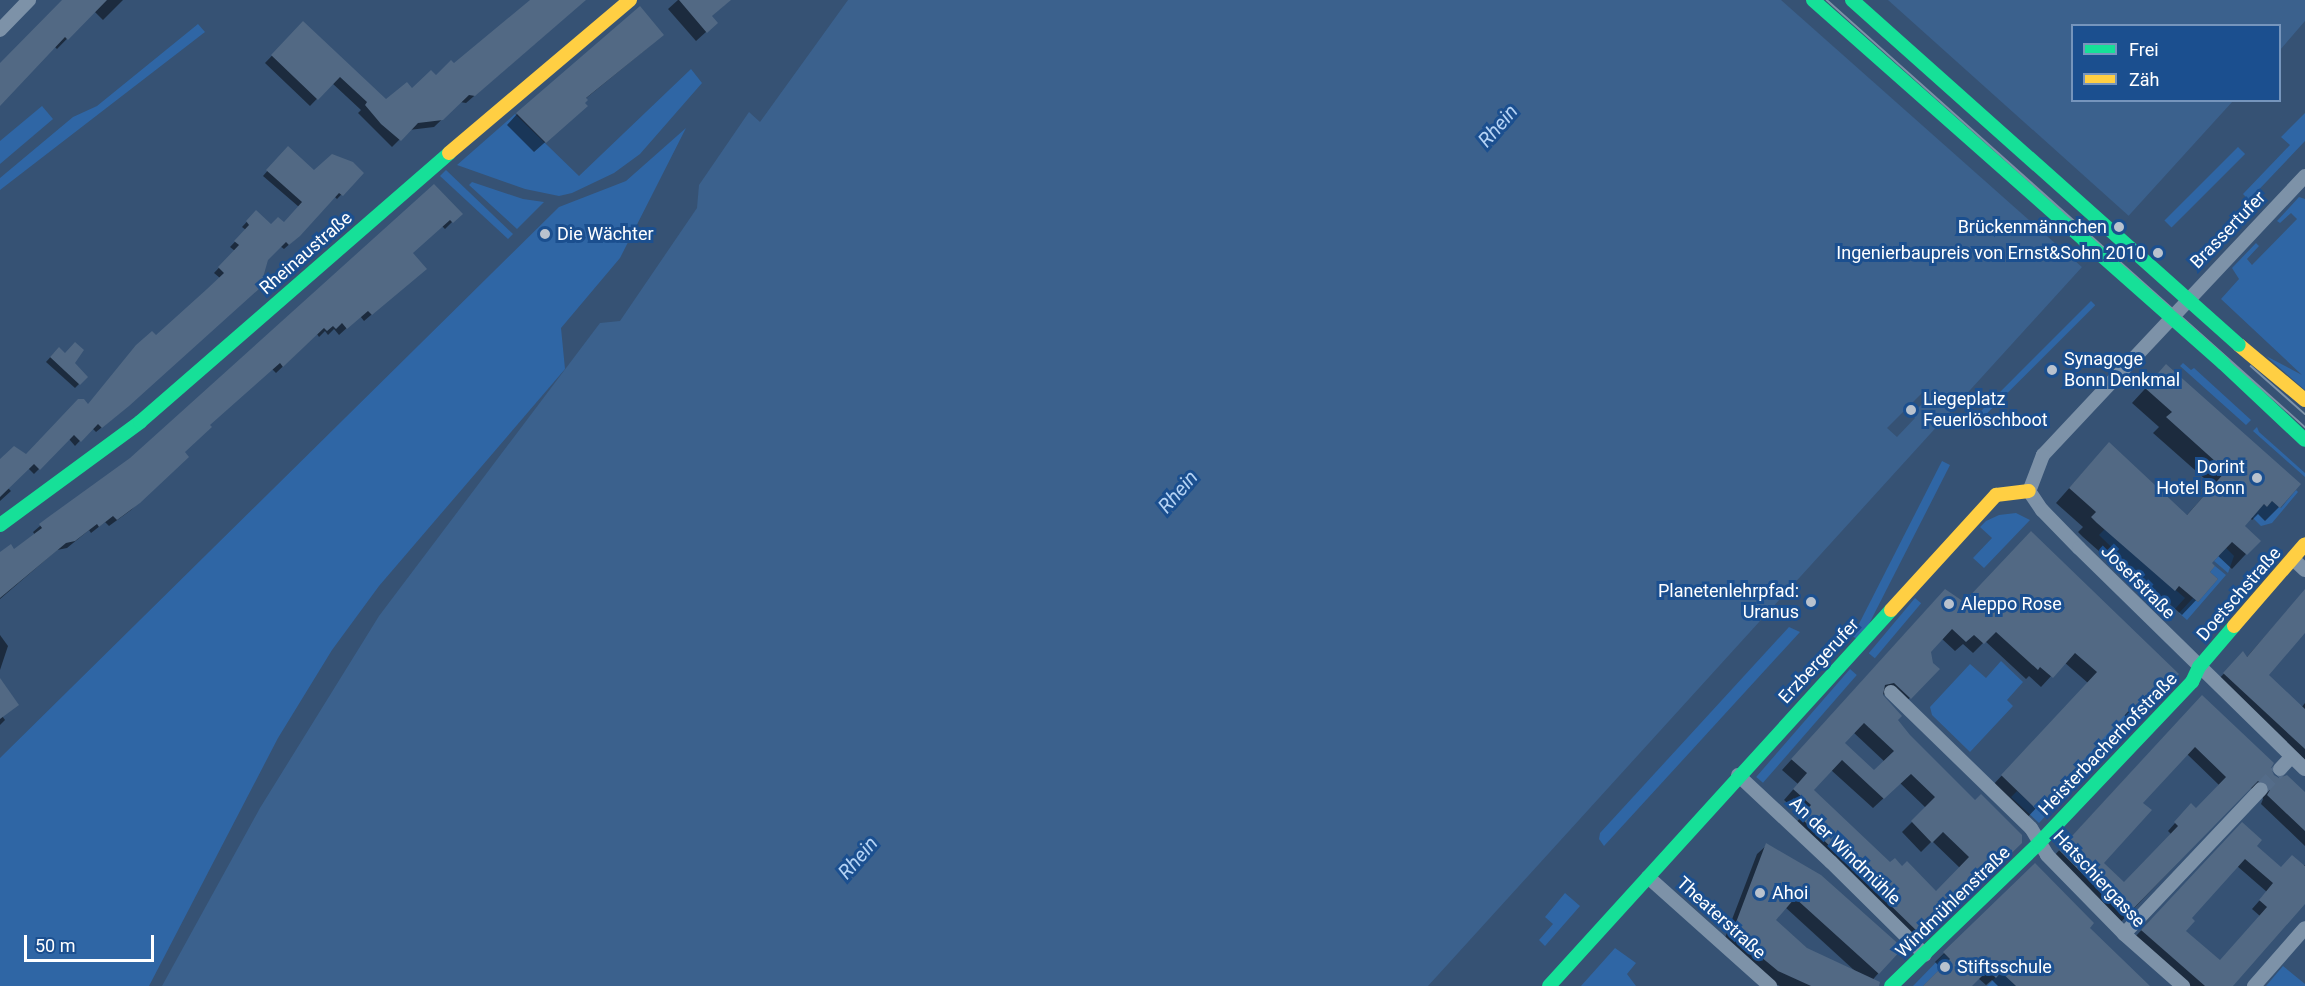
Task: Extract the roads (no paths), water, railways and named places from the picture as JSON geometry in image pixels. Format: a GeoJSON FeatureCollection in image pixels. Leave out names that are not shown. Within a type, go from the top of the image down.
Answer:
{"type":"FeatureCollection","features":[{"type":"Feature","properties":{"kind":"street"},"geometry":{"type":"LineString","coordinates":[[0,30],[29,0]]}},
{"type":"Feature","properties":{"kind":"street","name":"Rheinaustraße"},"geometry":{"type":"LineString","coordinates":[[0,525],[140,422],[424,174],[630,0]]}},
{"type":"Feature","properties":{"kind":"street"},"geometry":{"type":"LineString","coordinates":[[1813,0],[2223,363],[2305,440]]}},
{"type":"Feature","properties":{"kind":"street"},"geometry":{"type":"LineString","coordinates":[[1852,0],[2239,345],[2305,400]]}},
{"type":"Feature","properties":{"kind":"street","name":"Brassertufer"},"geometry":{"type":"LineString","coordinates":[[2029,491],[2043,455],[2305,176]]}},
{"type":"Feature","properties":{"kind":"street","name":"Erzbergerufer"},"geometry":{"type":"LineString","coordinates":[[1549,986],[1996,495],[2029,491]]}},
{"type":"Feature","properties":{"kind":"street","name":"Josefstraße"},"geometry":{"type":"LineString","coordinates":[[2029,491],[2042,510],[2305,769]]}},
{"type":"Feature","properties":{"kind":"street","name":"Doetschstraße"},"geometry":{"type":"LineString","coordinates":[[2199,667],[2305,544]]}},
{"type":"Feature","properties":{"kind":"street"},"geometry":{"type":"LineString","coordinates":[[2293,559],[2305,570]]}},
{"type":"Feature","properties":{"kind":"street","name":"Heisterbacherhofstraße"},"geometry":{"type":"LineString","coordinates":[[2039,843],[2192,682],[2199,667]]}},
{"type":"Feature","properties":{"kind":"street","name":"Hatschiergasse"},"geometry":{"type":"LineString","coordinates":[[1891,692],[2031,828],[2047,855],[2124,934],[2184,986]]}},
{"type":"Feature","properties":{"kind":"street"},"geometry":{"type":"LineString","coordinates":[[2280,769],[2291,757]]}},
{"type":"Feature","properties":{"kind":"street","name":"An der Windmühle"},"geometry":{"type":"LineString","coordinates":[[1738,776],[1831,862],[1925,955]]}},
{"type":"Feature","properties":{"kind":"street"},"geometry":{"type":"LineString","coordinates":[[2124,934],[2261,789]]}},
{"type":"Feature","properties":{"kind":"street","name":"Windmühlenstraße"},"geometry":{"type":"LineString","coordinates":[[1891,986],[2039,843]]}},
{"type":"Feature","properties":{"kind":"street","name":"Theaterstraße"},"geometry":{"type":"LineString","coordinates":[[1648,876],[1770,986]]}},
{"type":"Feature","properties":{"kind":"street"},"geometry":{"type":"LineString","coordinates":[[2254,986],[2305,928]]}},
{"type":"Feature","properties":{"kind":"water","name":"Rhein"},"geometry":{"type":"Polygon","coordinates":[[[848,0],[2305,0],[2305,21],[2281,49],[2281,24],[2071,24],[2071,102],[2232,102],[1428,986],[162,986],[260,808],[379,616],[600,323],[620,321],[697,208],[699,185],[749,112],[760,122],[848,0]]]}},
{"type":"Feature","properties":{"kind":"tunnel"},"geometry":{"type":"LineString","coordinates":[[2261,789],[2280,769]]}},
{"type":"Feature","properties":{"kind":"tram line"},"geometry":{"type":"LineString","coordinates":[[1827,0],[2305,427]]}},
{"type":"Feature","properties":{"kind":"tram line"},"geometry":{"type":"LineString","coordinates":[[2251,366],[2305,414]]}},
{"type":"Feature","properties":{"kind":"place","name":"Brückenmännchen"},"geometry":{"type":"Point","coordinates":[2119,227]}},
{"type":"Feature","properties":{"kind":"place","name":"Die Wächter"},"geometry":{"type":"Point","coordinates":[545,234]}},
{"type":"Feature","properties":{"kind":"place","name":"Ingenierbaupreis von Ernst&Sohn 2010"},"geometry":{"type":"Point","coordinates":[2158,253]}},
{"type":"Feature","properties":{"kind":"place","name":"Synagoge Bonn Denkmal"},"geometry":{"type":"Point","coordinates":[2052,370]}},
{"type":"Feature","properties":{"kind":"place","name":"Liegeplatz Feuerlöschboot"},"geometry":{"type":"Point","coordinates":[1911,410]}},
{"type":"Feature","properties":{"kind":"place","name":"Dorint Hotel Bonn"},"geometry":{"type":"Point","coordinates":[2257,478]}},
{"type":"Feature","properties":{"kind":"place","name":"Planetenlehrpfad: Uranus"},"geometry":{"type":"Point","coordinates":[1811,602]}},
{"type":"Feature","properties":{"kind":"place","name":"Aleppo Rose"},"geometry":{"type":"Point","coordinates":[1949,604]}},
{"type":"Feature","properties":{"kind":"place","name":"Ahoi"},"geometry":{"type":"Point","coordinates":[1760,893]}},
{"type":"Feature","properties":{"kind":"place","name":"Stiftsschule"},"geometry":{"type":"Point","coordinates":[1945,967]}}]}
